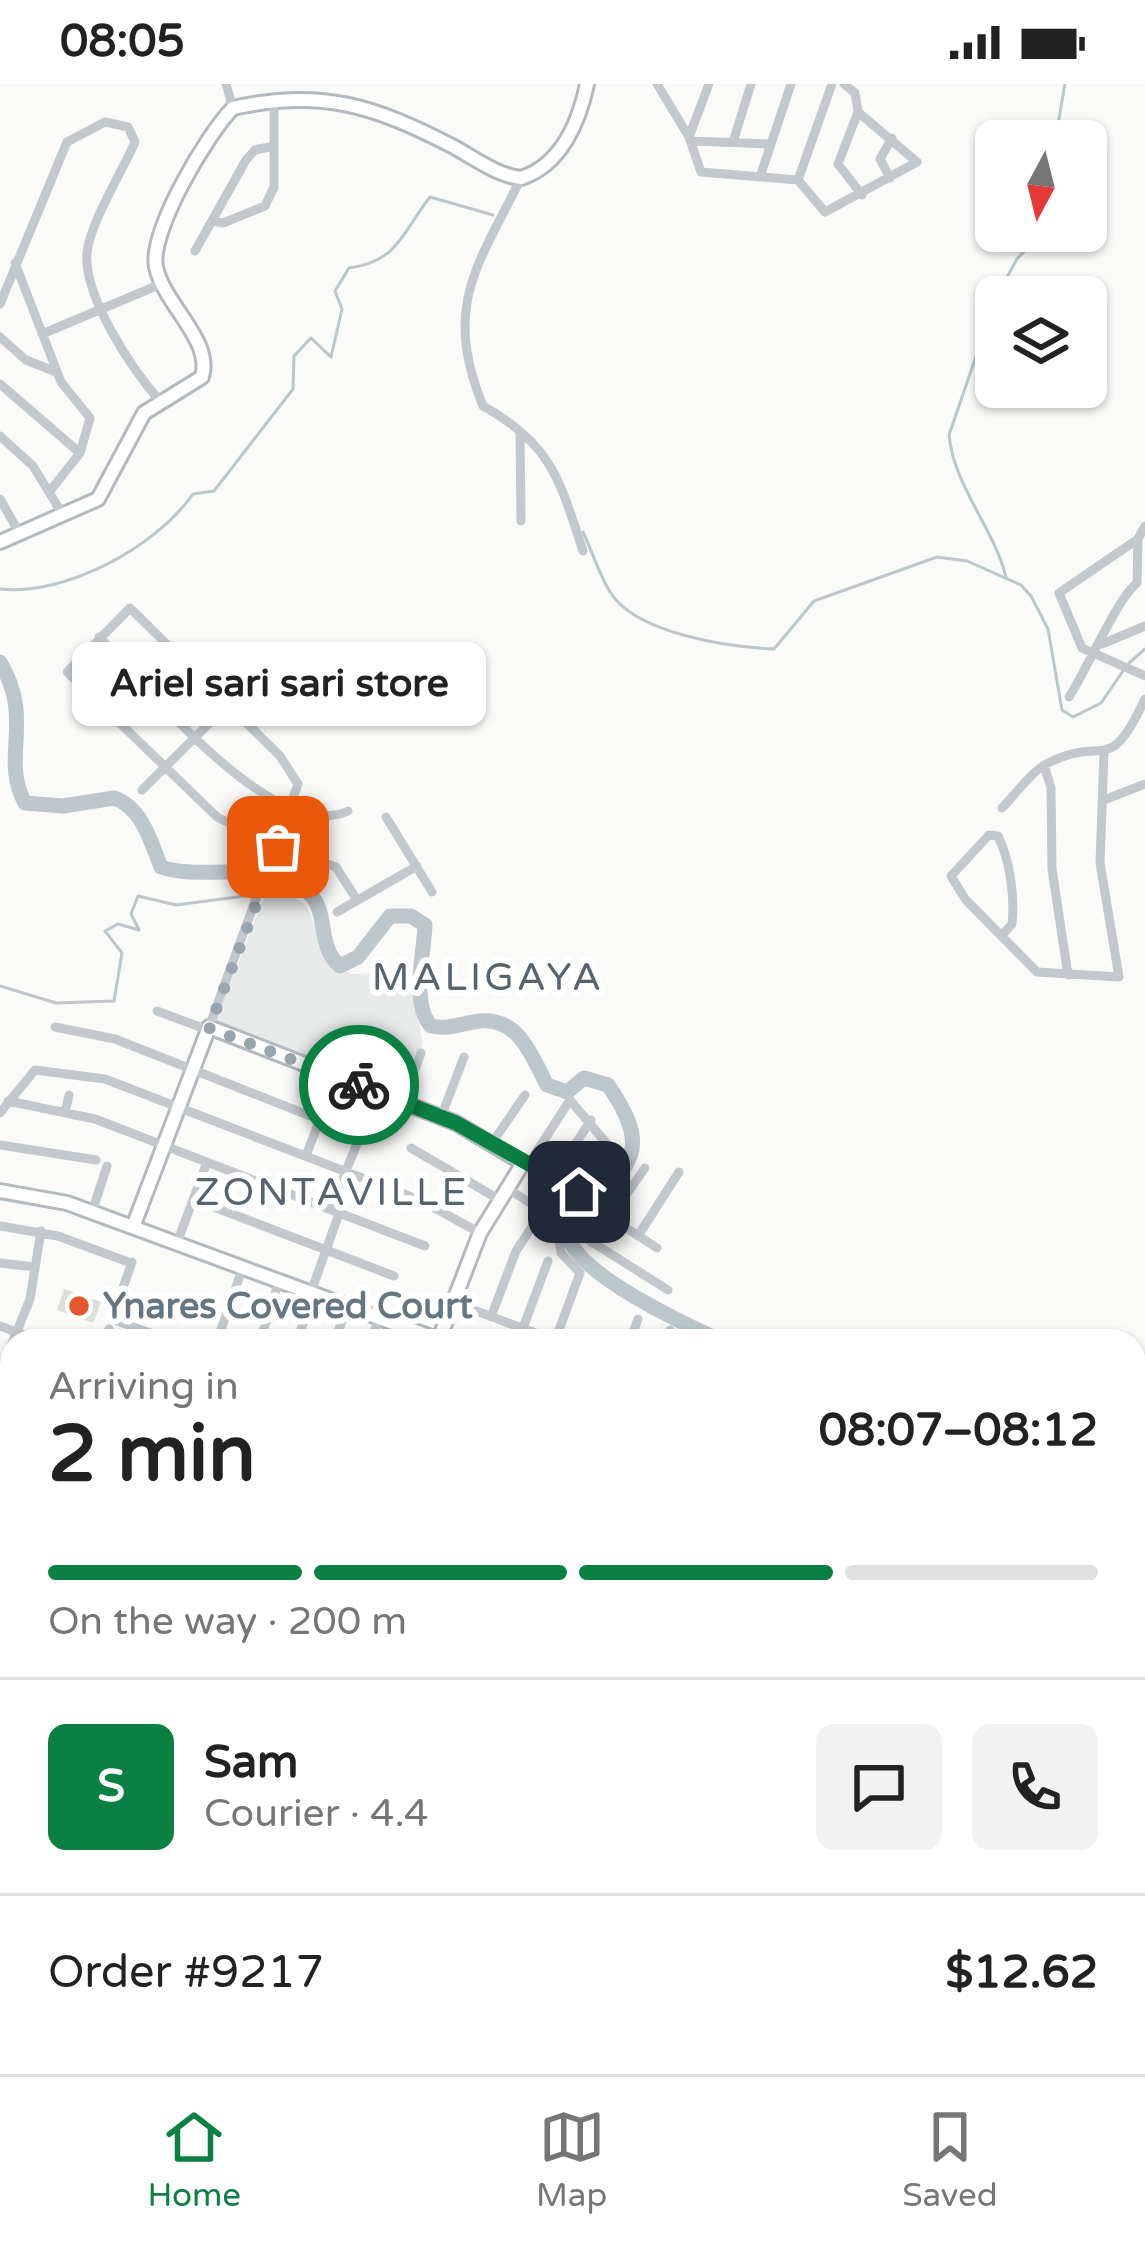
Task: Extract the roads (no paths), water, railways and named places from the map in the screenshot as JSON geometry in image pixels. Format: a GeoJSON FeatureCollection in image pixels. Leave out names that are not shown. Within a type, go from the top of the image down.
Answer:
{"type":"FeatureCollection","features":[{"type":"Feature","properties":{"kind":"street"},"geometry":{"type":"LineString","coordinates":[[0,542],[64,516],[104,493],[137,423],[159,400],[195,384],[205,365],[203,351],[161,284],[155,259],[158,233],[232,107],[226,84]]}},
{"type":"Feature","properties":{"kind":"street"},"geometry":{"type":"LineString","coordinates":[[583,551],[556,469],[520,433],[483,406],[463,350],[482,245],[521,178],[551,159],[572,132],[587,84]]}},
{"type":"Feature","properties":{"kind":"street"},"geometry":{"type":"LineString","coordinates":[[657,84],[690,139],[701,172],[798,180],[825,212],[917,162],[858,112]]}},
{"type":"Feature","properties":{"kind":"street"},"geometry":{"type":"LineString","coordinates":[[666,98],[671,84]]}},
{"type":"Feature","properties":{"kind":"street"},"geometry":{"type":"LineString","coordinates":[[690,139],[709,84]]}},
{"type":"Feature","properties":{"kind":"street"},"geometry":{"type":"LineString","coordinates":[[733,142],[751,84]]}},
{"type":"Feature","properties":{"kind":"street"},"geometry":{"type":"LineString","coordinates":[[760,177],[791,84]]}},
{"type":"Feature","properties":{"kind":"street"},"geometry":{"type":"LineString","coordinates":[[798,180],[832,84]]}},
{"type":"Feature","properties":{"kind":"street"},"geometry":{"type":"LineString","coordinates":[[844,84],[855,93],[858,112],[838,164],[862,195]]}},
{"type":"Feature","properties":{"kind":"street"},"geometry":{"type":"LineString","coordinates":[[232,107],[294,97],[332,98],[408,124],[521,178]]}},
{"type":"Feature","properties":{"kind":"street"},"geometry":{"type":"LineString","coordinates":[[213,221],[223,223],[265,206],[274,187],[274,99]]}},
{"type":"Feature","properties":{"kind":"street"},"geometry":{"type":"LineString","coordinates":[[0,304],[67,142],[83,129],[105,122],[128,127],[136,142],[86,250],[126,363],[159,400]]}},
{"type":"Feature","properties":{"kind":"street"},"geometry":{"type":"LineString","coordinates":[[890,178],[880,160],[892,138]]}},
{"type":"Feature","properties":{"kind":"street"},"geometry":{"type":"LineString","coordinates":[[690,139],[771,144]]}},
{"type":"Feature","properties":{"kind":"street"},"geometry":{"type":"LineString","coordinates":[[195,251],[246,160],[255,150],[274,146]]}},
{"type":"Feature","properties":{"kind":"street"},"geometry":{"type":"LineString","coordinates":[[15,262],[58,373],[90,418],[80,453],[50,491]]}},
{"type":"Feature","properties":{"kind":"street"},"geometry":{"type":"LineString","coordinates":[[42,334],[161,284]]}},
{"type":"Feature","properties":{"kind":"street"},"geometry":{"type":"LineString","coordinates":[[0,338],[26,360],[58,373]]}},
{"type":"Feature","properties":{"kind":"street"},"geometry":{"type":"LineString","coordinates":[[0,384],[80,453]]}},
{"type":"Feature","properties":{"kind":"street"},"geometry":{"type":"LineString","coordinates":[[520,433],[521,521]]}},
{"type":"Feature","properties":{"kind":"street"},"geometry":{"type":"LineString","coordinates":[[0,436],[33,466],[64,516]]}},
{"type":"Feature","properties":{"kind":"street"},"geometry":{"type":"LineString","coordinates":[[0,499],[20,534]]}},
{"type":"Feature","properties":{"kind":"street"},"geometry":{"type":"LineString","coordinates":[[1069,697],[1099,649],[1119,603],[1137,583],[1138,539],[1145,526]]}},
{"type":"Feature","properties":{"kind":"street"},"geometry":{"type":"LineString","coordinates":[[1138,539],[1059,593],[1082,648],[1099,649],[1145,676]]}},
{"type":"Feature","properties":{"kind":"street"},"geometry":{"type":"LineString","coordinates":[[133,1227],[278,847],[297,778],[130,608],[67,672],[217,817],[278,847],[337,867],[356,897]]}},
{"type":"Feature","properties":{"kind":"street"},"geometry":{"type":"LineString","coordinates":[[1099,649],[1145,626]]}},
{"type":"Feature","properties":{"kind":"street"},"geometry":{"type":"LineString","coordinates":[[99,637],[250,788],[292,808],[333,818],[348,811]]}},
{"type":"Feature","properties":{"kind":"street"},"geometry":{"type":"LineString","coordinates":[[142,790],[262,670]]}},
{"type":"Feature","properties":{"kind":"street"},"geometry":{"type":"LineString","coordinates":[[1002,808],[1044,765],[1104,753],[1129,734],[1145,699]]}},
{"type":"Feature","properties":{"kind":"street"},"geometry":{"type":"LineString","coordinates":[[91,718],[103,706]]}},
{"type":"Feature","properties":{"kind":"street"},"geometry":{"type":"LineString","coordinates":[[1003,934],[1012,924],[1012,897],[1004,849],[998,836],[988,835],[951,876],[965,899],[1037,972],[1119,976],[1100,863],[1104,753]]}},
{"type":"Feature","properties":{"kind":"street"},"geometry":{"type":"LineString","coordinates":[[1044,765],[1068,975]]}},
{"type":"Feature","properties":{"kind":"street"},"geometry":{"type":"LineString","coordinates":[[1104,800],[1145,784]]}},
{"type":"Feature","properties":{"kind":"street"},"geometry":{"type":"LineString","coordinates":[[386,818],[433,892]]}},
{"type":"Feature","properties":{"kind":"street"},"geometry":{"type":"LineString","coordinates":[[337,912],[417,866]]}},
{"type":"Feature","properties":{"kind":"street"},"geometry":{"type":"LineString","coordinates":[[157,1011],[441,1117],[492,1143],[527,1162],[554,1177],[580,1192],[607,1145],[591,1120],[570,1100],[527,1162],[504,1194],[480,1232],[444,1329]]}},
{"type":"Feature","properties":{"kind":"street"},"geometry":{"type":"LineString","coordinates":[[55,1027],[115,1039],[318,1119]]}},
{"type":"Feature","properties":{"kind":"street"},"geometry":{"type":"LineString","coordinates":[[403,1102],[421,1053]]}},
{"type":"Feature","properties":{"kind":"street"},"geometry":{"type":"LineString","coordinates":[[441,1117],[464,1057]]}},
{"type":"Feature","properties":{"kind":"street"},"geometry":{"type":"LineString","coordinates":[[0,1113],[34,1070],[106,1079],[348,1172],[480,1232]]}},
{"type":"Feature","properties":{"kind":"street"},"geometry":{"type":"LineString","coordinates":[[306,1156],[336,1076]]}},
{"type":"Feature","properties":{"kind":"street"},"geometry":{"type":"LineString","coordinates":[[311,1292],[378,1093]]}},
{"type":"Feature","properties":{"kind":"street"},"geometry":{"type":"LineString","coordinates":[[492,1143],[525,1094]]}},
{"type":"Feature","properties":{"kind":"street"},"geometry":{"type":"LineString","coordinates":[[64,1113],[69,1095]]}},
{"type":"Feature","properties":{"kind":"street"},"geometry":{"type":"LineString","coordinates":[[8,1101],[64,1113],[166,1147],[424,1246]]}},
{"type":"Feature","properties":{"kind":"street"},"geometry":{"type":"LineString","coordinates":[[554,1177],[591,1120]]}},
{"type":"Feature","properties":{"kind":"street"},"geometry":{"type":"LineString","coordinates":[[0,1145],[96,1160]]}},
{"type":"Feature","properties":{"kind":"street"},"geometry":{"type":"LineString","coordinates":[[411,1148],[543,1210],[668,1290]]}},
{"type":"Feature","properties":{"kind":"street"},"geometry":{"type":"LineString","coordinates":[[177,1243],[207,1162]]}},
{"type":"Feature","properties":{"kind":"street"},"geometry":{"type":"LineString","coordinates":[[92,1212],[107,1166]]}},
{"type":"Feature","properties":{"kind":"street"},"geometry":{"type":"LineString","coordinates":[[592,1243],[645,1168]]}},
{"type":"Feature","properties":{"kind":"street"},"geometry":{"type":"LineString","coordinates":[[638,1236],[679,1172]]}},
{"type":"Feature","properties":{"kind":"street"},"geometry":{"type":"LineString","coordinates":[[0,1192],[92,1212],[410,1329]]}},
{"type":"Feature","properties":{"kind":"street"},"geometry":{"type":"LineString","coordinates":[[193,1199],[394,1276]]}},
{"type":"Feature","properties":{"kind":"street"},"geometry":{"type":"LineString","coordinates":[[491,1317],[516,1251],[543,1210]]}},
{"type":"Feature","properties":{"kind":"street"},"geometry":{"type":"LineString","coordinates":[[611,1217],[658,1248]]}},
{"type":"Feature","properties":{"kind":"street"},"geometry":{"type":"LineString","coordinates":[[556,1218],[561,1253],[580,1273],[560,1329]]}},
{"type":"Feature","properties":{"kind":"street"},"geometry":{"type":"LineString","coordinates":[[0,1226],[41,1230],[132,1261],[108,1329]]}},
{"type":"Feature","properties":{"kind":"street"},"geometry":{"type":"LineString","coordinates":[[17,1329],[41,1230]]}},
{"type":"Feature","properties":{"kind":"street"},"geometry":{"type":"LineString","coordinates":[[452,1302],[523,1328],[548,1261]]}},
{"type":"Feature","properties":{"kind":"street"},"geometry":{"type":"LineString","coordinates":[[0,1263],[34,1267]]}},
{"type":"Feature","properties":{"kind":"street"},"geometry":{"type":"LineString","coordinates":[[221,1329],[243,1267]]}},
{"type":"Feature","properties":{"kind":"street"},"geometry":{"type":"LineString","coordinates":[[264,1329],[279,1281]]}},
{"type":"Feature","properties":{"kind":"street"},"geometry":{"type":"LineString","coordinates":[[339,1329],[348,1306]]}},
{"type":"Feature","properties":{"kind":"street"},"geometry":{"type":"LineString","coordinates":[[375,1329],[379,1318]]}},
{"type":"Feature","properties":{"kind":"street"},"geometry":{"type":"LineString","coordinates":[[112,1319],[139,1329]]}},
{"type":"Feature","properties":{"kind":"street"},"geometry":{"type":"LineString","coordinates":[[634,1329],[638,1319]]}},
{"type":"Feature","properties":{"kind":"street"},"geometry":{"type":"LineString","coordinates":[[301,1329],[304,1321]]}},
{"type":"Feature","properties":{"kind":"waterway"},"geometry":{"type":"LineString","coordinates":[[1059,120],[1065,84]]}},
{"type":"Feature","properties":{"kind":"waterway"},"geometry":{"type":"LineString","coordinates":[[0,589],[52,585],[107,564],[156,533],[193,494],[214,491],[293,389],[294,356],[311,338],[331,357],[342,309],[335,291],[349,268],[389,252],[430,197],[493,215]]}},
{"type":"Feature","properties":{"kind":"waterway"},"geometry":{"type":"LineString","coordinates":[[1008,276],[1024,252]]}},
{"type":"Feature","properties":{"kind":"waterway"},"geometry":{"type":"LineString","coordinates":[[975,359],[949,435],[958,472],[1006,577]]}},
{"type":"Feature","properties":{"kind":"waterway"},"geometry":{"type":"LineString","coordinates":[[583,532],[606,585],[623,606],[685,636],[774,649],[814,601],[937,557],[967,561],[1021,585],[1031,596],[1048,629],[1062,710],[1073,717],[1101,703],[1123,671]]}},
{"type":"Feature","properties":{"kind":"waterway"},"geometry":{"type":"LineString","coordinates":[[1129,663],[1145,649]]}},
{"type":"Feature","properties":{"kind":"waterway"},"geometry":{"type":"LineString","coordinates":[[0,662],[15,702],[15,770],[25,803],[63,806],[114,798],[139,818],[161,867],[263,873],[299,885],[318,906],[328,950],[340,966],[358,957],[390,916],[411,916],[425,925],[420,992],[431,1026],[493,1021],[522,1041],[547,1085],[567,1092],[584,1078],[608,1085],[631,1130],[632,1146],[620,1173],[576,1219]]}},
{"type":"Feature","properties":{"kind":"waterway"},"geometry":{"type":"LineString","coordinates":[[0,986],[56,1003],[114,1001],[122,953],[105,931],[118,924],[139,930],[131,914],[138,896],[176,905],[252,895],[259,875]]}},
{"type":"Feature","properties":{"kind":"waterway"},"geometry":{"type":"LineString","coordinates":[[568,1235],[590,1266],[697,1329]]}},
{"type":"Feature","properties":{"kind":"place","name":"Ariel sari sari store"},"geometry":{"type":"Point","coordinates":[278,847]}},
{"type":"Feature","properties":{"kind":"place","name":"Ynares Covered Court"},"geometry":{"type":"Point","coordinates":[79,1306]}},
{"type":"Feature","properties":{"kind":"district","name":"MALIGAYA"},"geometry":{"type":"Point","coordinates":[488,977]}},
{"type":"Feature","properties":{"kind":"district","name":"ZONTAVILLE"},"geometry":{"type":"Point","coordinates":[332,1192]}}]}
